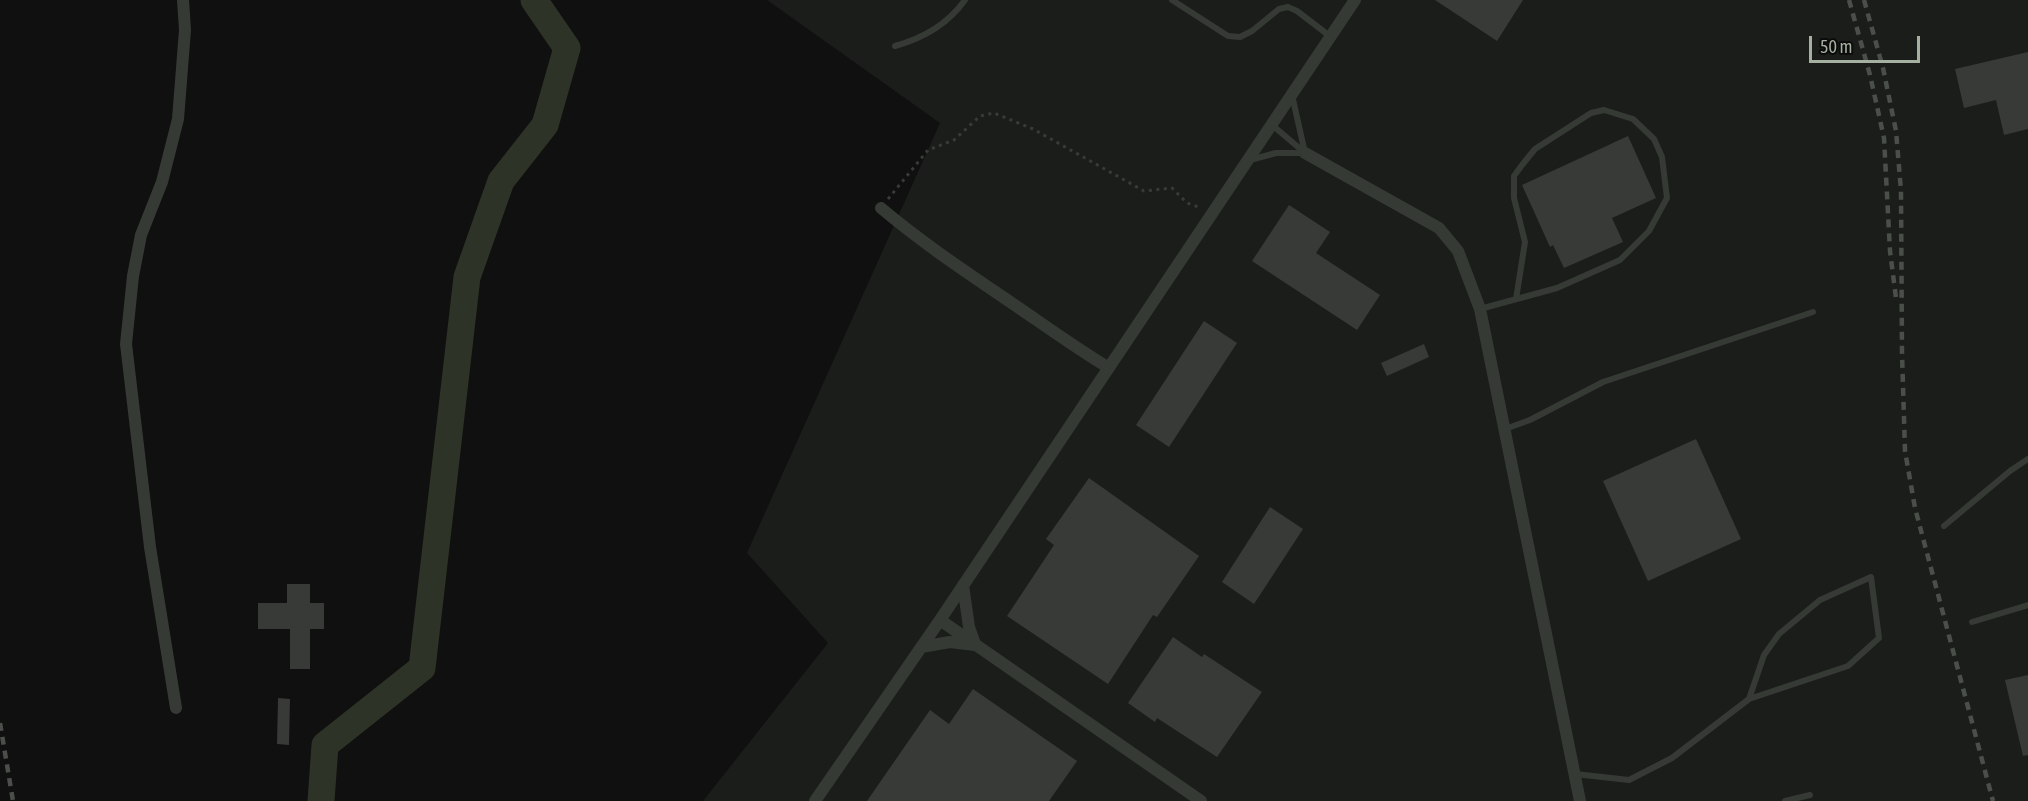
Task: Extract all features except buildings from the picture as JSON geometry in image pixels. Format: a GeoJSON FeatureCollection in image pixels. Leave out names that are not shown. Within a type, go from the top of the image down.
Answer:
{"type":"FeatureCollection","features":[{"type":"Feature","properties":{"kind":"street"},"geometry":{"type":"LineString","coordinates":[[176,708],[150,547],[126,344],[133,276],[141,235],[162,182],[178,119],[185,30],[183,0]]}},
{"type":"Feature","properties":{"kind":"street"},"geometry":{"type":"LineString","coordinates":[[815,801],[940,620],[1355,0]]}},
{"type":"Feature","properties":{"kind":"street"},"geometry":{"type":"LineString","coordinates":[[1305,153],[1439,228],[1458,251],[1480,309],[1580,801]]}},
{"type":"Feature","properties":{"kind":"street"},"geometry":{"type":"LineString","coordinates":[[880,208],[912,235],[966,273],[1068,344],[1109,368]]}},
{"type":"Feature","properties":{"kind":"street"},"geometry":{"type":"LineString","coordinates":[[963,585],[967,618],[976,645]]}},
{"type":"Feature","properties":{"kind":"street"},"geometry":{"type":"LineString","coordinates":[[940,620],[1201,801]]}},
{"type":"Feature","properties":{"kind":"street"},"geometry":{"type":"LineString","coordinates":[[921,646],[950,642],[976,645]]}},
{"type":"Feature","properties":{"kind":"lane"},"geometry":{"type":"LineString","coordinates":[[895,46],[930,33],[955,15],[965,0]]}},
{"type":"Feature","properties":{"kind":"lane"},"geometry":{"type":"LineString","coordinates":[[1172,0],[1228,36],[1240,37],[1252,31],[1280,9],[1288,7],[1297,11],[1331,37]]}},
{"type":"Feature","properties":{"kind":"lane"},"geometry":{"type":"LineString","coordinates":[[1292,94],[1305,153]]}},
{"type":"Feature","properties":{"kind":"lane"},"geometry":{"type":"LineString","coordinates":[[1480,309],[1557,288],[1620,260],[1649,231],[1667,198],[1662,157],[1654,139],[1633,119],[1604,110],[1591,113],[1535,149],[1514,176],[1514,198],[1525,242],[1516,299]]}},
{"type":"Feature","properties":{"kind":"lane"},"geometry":{"type":"LineString","coordinates":[[1272,125],[1305,153]]}},
{"type":"Feature","properties":{"kind":"lane"},"geometry":{"type":"LineString","coordinates":[[1250,160],[1276,153],[1305,153]]}},
{"type":"Feature","properties":{"kind":"lane"},"geometry":{"type":"LineString","coordinates":[[1504,429],[1530,420],[1603,382],[1813,312]]}},
{"type":"Feature","properties":{"kind":"lane"},"geometry":{"type":"LineString","coordinates":[[1944,526],[2010,471],[2028,459]]}},
{"type":"Feature","properties":{"kind":"lane"},"geometry":{"type":"LineString","coordinates":[[1575,774],[1629,780],[1672,758],[1749,699],[1848,666],[1878,638],[1871,577],[1820,600],[1779,634],[1764,655],[1749,699]]}},
{"type":"Feature","properties":{"kind":"lane"},"geometry":{"type":"LineString","coordinates":[[1972,622],[2028,605]]}},
{"type":"Feature","properties":{"kind":"lane"},"geometry":{"type":"LineString","coordinates":[[1785,801],[1810,795]]}},
{"type":"Feature","properties":{"kind":"path"},"geometry":{"type":"LineString","coordinates":[[880,208],[928,150],[954,140],[980,116],[994,113],[1033,129],[1144,191],[1172,188],[1187,203],[1214,213]]}},
{"type":"Feature","properties":{"kind":"shaded area"},"geometry":{"type":"Polygon","coordinates":[[[767,0],[2028,0],[2028,801],[703,801],[828,643],[747,553],[940,123],[767,0]]]}},
{"type":"Feature","properties":{"kind":"waterway"},"geometry":{"type":"LineString","coordinates":[[321,801],[325,745],[422,668],[467,277],[501,181],[545,125],[567,48],[534,0]]}},
{"type":"Feature","properties":{"kind":"railway"},"geometry":{"type":"LineString","coordinates":[[1849,0],[1870,75],[1884,138],[1890,251],[1896,298]]}},
{"type":"Feature","properties":{"kind":"railway"},"geometry":{"type":"LineString","coordinates":[[1864,0],[1883,68],[1896,131],[1901,191],[1905,451],[1915,508],[1993,801]]}},
{"type":"Feature","properties":{"kind":"railway"},"geometry":{"type":"LineString","coordinates":[[0,723],[13,801]]}}]}
